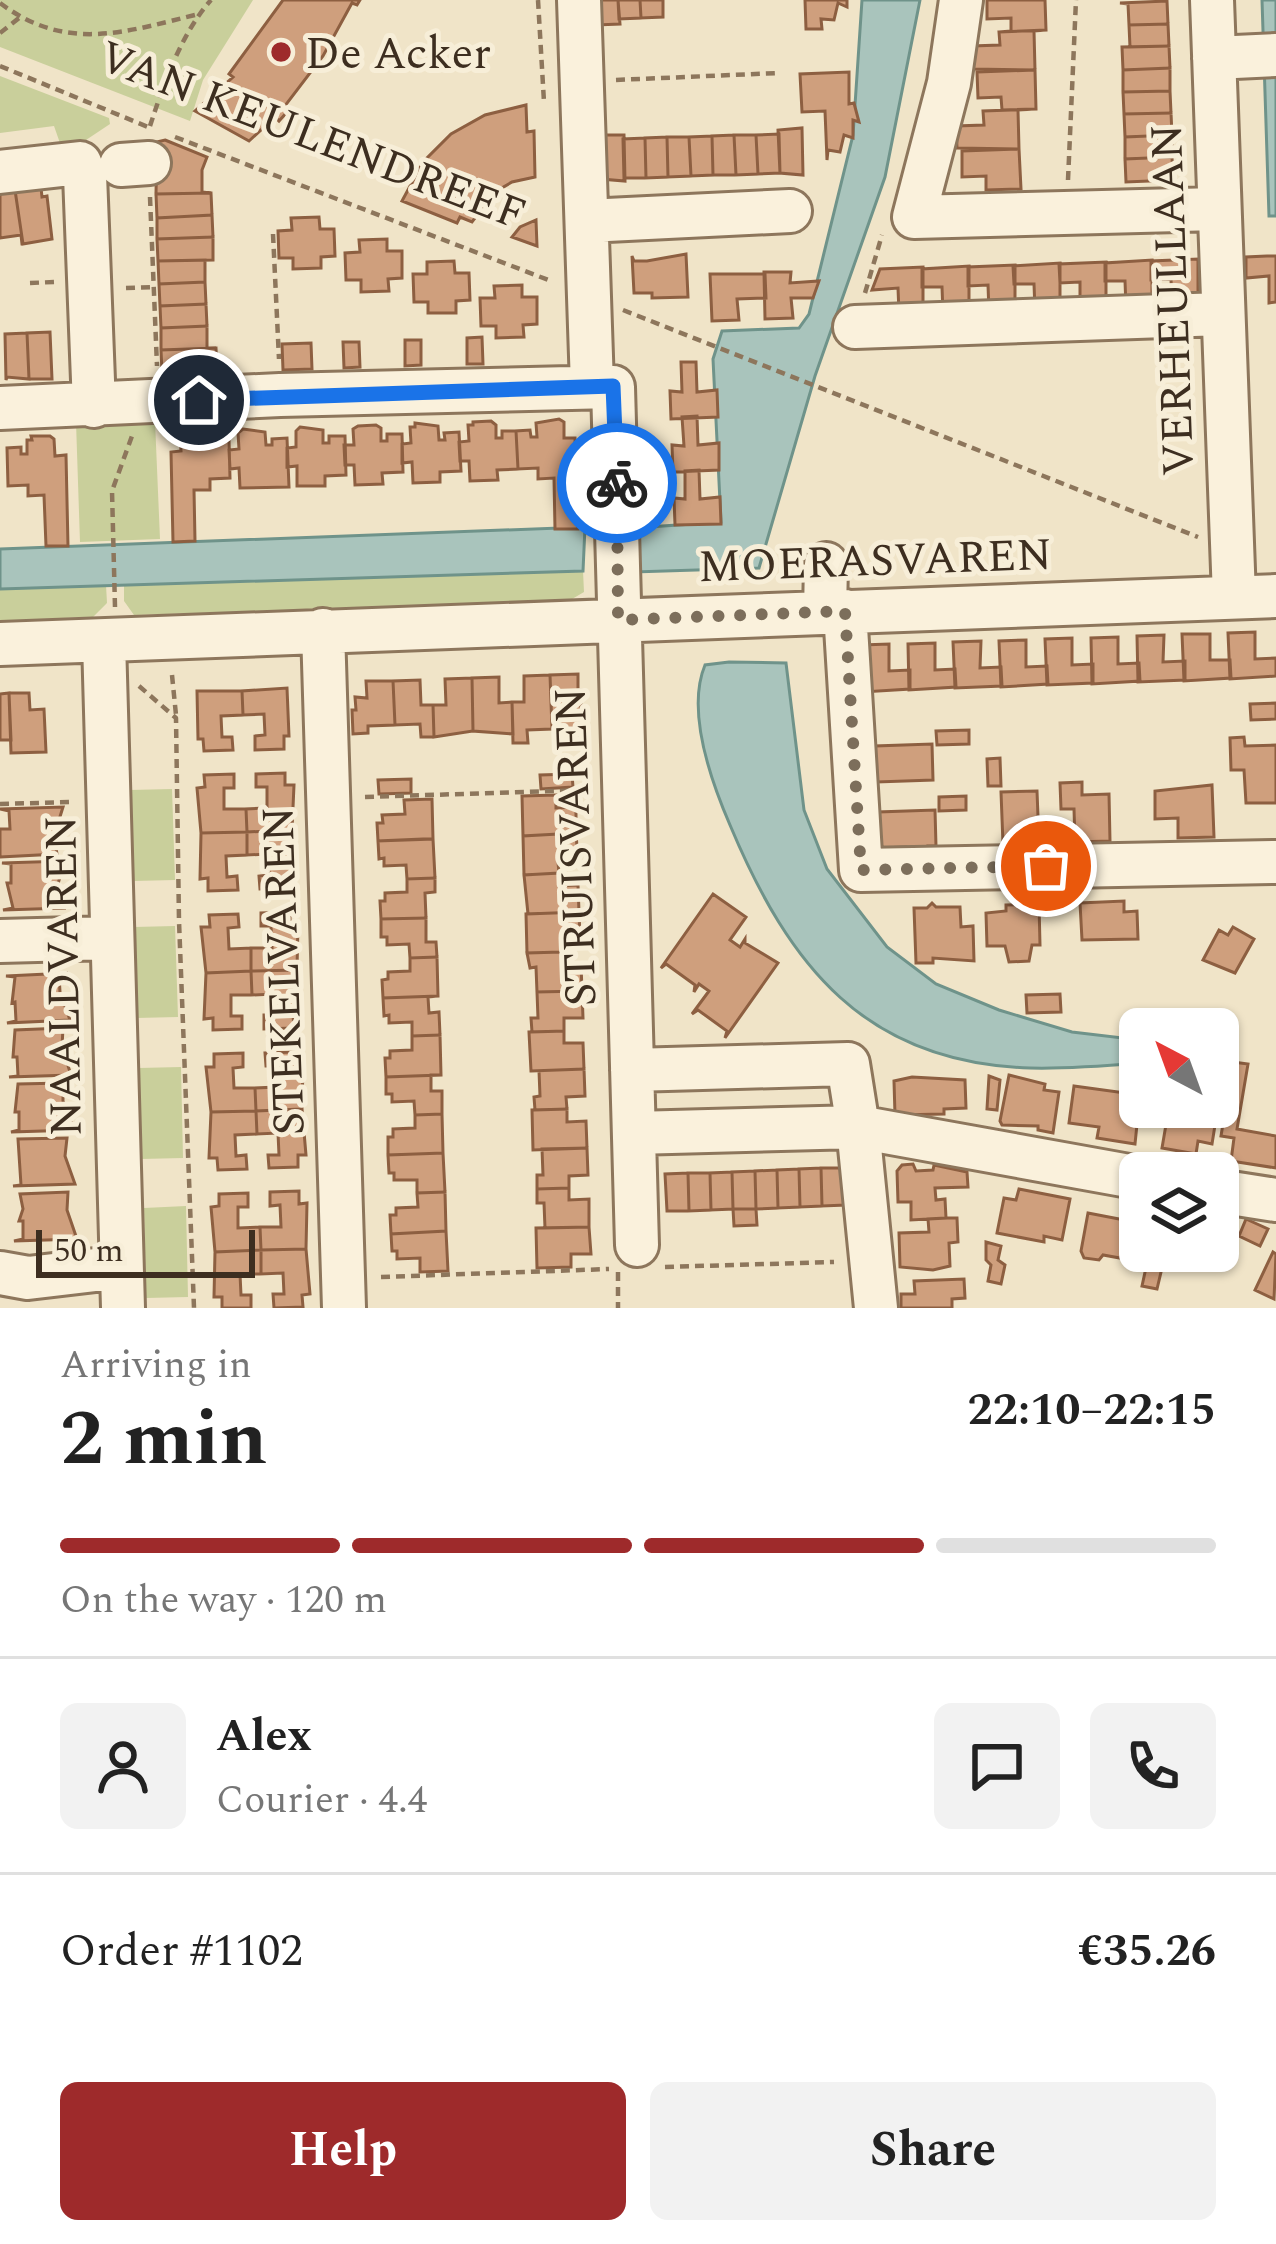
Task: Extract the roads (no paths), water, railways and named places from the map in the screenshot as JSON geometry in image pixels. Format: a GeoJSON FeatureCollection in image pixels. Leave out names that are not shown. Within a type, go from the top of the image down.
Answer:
{"type":"FeatureCollection","features":[{"type":"Feature","properties":{"kind":"street"},"geometry":{"type":"LineString","coordinates":[[579,0],[592,386]]}},
{"type":"Feature","properties":{"kind":"street"},"geometry":{"type":"LineString","coordinates":[[962,0],[949,83],[914,217],[1217,209]]}},
{"type":"Feature","properties":{"kind":"street","name":"VERHEULLAAN"},"geometry":{"type":"LineString","coordinates":[[1212,0],[1247,56],[1217,209],[1231,550],[1255,597]]}},
{"type":"Feature","properties":{"kind":"street"},"geometry":{"type":"LineString","coordinates":[[0,172],[80,163],[85,175],[94,406]]}},
{"type":"Feature","properties":{"kind":"street"},"geometry":{"type":"LineString","coordinates":[[587,221],[790,211]]}},
{"type":"Feature","properties":{"kind":"street"},"geometry":{"type":"LineString","coordinates":[[855,327],[1222,314]]}},
{"type":"Feature","properties":{"kind":"street"},"geometry":{"type":"LineString","coordinates":[[0,408],[613,386],[618,620]]}},
{"type":"Feature","properties":{"kind":"street"},"geometry":{"type":"LineString","coordinates":[[826,564],[861,870],[1276,862]]}},
{"type":"Feature","properties":{"kind":"street","name":"MOERASVAREN"},"geometry":{"type":"LineString","coordinates":[[0,644],[112,628],[323,630],[1255,597]]}},
{"type":"Feature","properties":{"kind":"street","name":"STRUISVAREN"},"geometry":{"type":"LineString","coordinates":[[618,620],[634,1132],[651,1256]]}},
{"type":"Feature","properties":{"kind":"street","name":"NAALDVAREN"},"geometry":{"type":"LineString","coordinates":[[112,628],[109,800],[122,1288]]}},
{"type":"Feature","properties":{"kind":"street","name":"STEKELVAREN"},"geometry":{"type":"LineString","coordinates":[[323,630],[343,1293]]}},
{"type":"Feature","properties":{"kind":"street"},"geometry":{"type":"LineString","coordinates":[[0,941],[112,938]]}},
{"type":"Feature","properties":{"kind":"street"},"geometry":{"type":"LineString","coordinates":[[632,1070],[848,1064],[876,1308]]}},
{"type":"Feature","properties":{"kind":"street"},"geometry":{"type":"LineString","coordinates":[[634,1132],[858,1126],[1119,1174]]}},
{"type":"Feature","properties":{"kind":"street"},"geometry":{"type":"LineString","coordinates":[[1239,1194],[1276,1200]]}},
{"type":"Feature","properties":{"kind":"street"},"geometry":{"type":"LineString","coordinates":[[0,1273],[122,1288]]}},
{"type":"Feature","properties":{"kind":"water"},"geometry":{"type":"Polygon","coordinates":[[[862,0],[920,0],[885,177],[815,376],[759,568],[634,572],[634,528],[721,522],[713,359],[722,331],[799,328],[809,314],[853,135],[862,0]]]}},
{"type":"Feature","properties":{"kind":"water"},"geometry":{"type":"Polygon","coordinates":[[[1262,0],[1276,0],[1276,216],[1269,216],[1262,0]]]}},
{"type":"Feature","properties":{"kind":"water"},"geometry":{"type":"Polygon","coordinates":[[[585,527],[583,571],[0,589],[0,549],[585,527]]]}},
{"type":"Feature","properties":{"kind":"water"},"geometry":{"type":"Polygon","coordinates":[[[786,663],[804,810],[827,869],[887,947],[936,984],[999,1010],[1072,1032],[1119,1038],[1119,1065],[1030,1068],[972,1062],[922,1048],[878,1026],[840,998],[807,963],[779,922],[753,876],[715,788],[698,703],[705,665],[786,663]]]}},
{"type":"Feature","properties":{"kind":"place","name":"De Acker"},"geometry":{"type":"Point","coordinates":[281,52]}}]}
